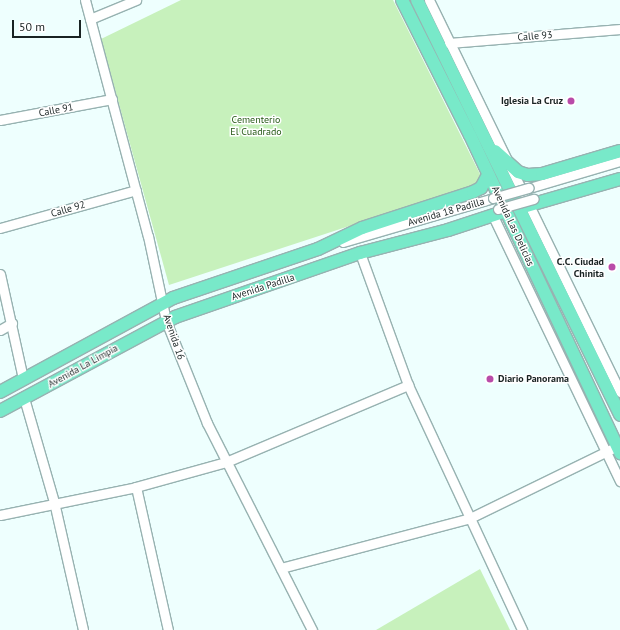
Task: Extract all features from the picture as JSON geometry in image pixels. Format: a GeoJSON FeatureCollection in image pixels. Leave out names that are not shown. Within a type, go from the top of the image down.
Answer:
{"type":"FeatureCollection","features":[{"type":"Feature","properties":{"kind":"main road","name":"Avenida Las Delicias"},"geometry":{"type":"LineString","coordinates":[[402,0],[506,211],[616,449]]}},
{"type":"Feature","properties":{"kind":"main road","name":"Avenida Las Delicias"},"geometry":{"type":"LineString","coordinates":[[417,0],[488,142],[524,206],[620,415]]}},
{"type":"Feature","properties":{"kind":"main road"},"geometry":{"type":"LineString","coordinates":[[488,142],[510,166],[528,175],[542,174],[620,151]]}},
{"type":"Feature","properties":{"kind":"main road"},"geometry":{"type":"LineString","coordinates":[[510,166],[524,206],[620,179]]}},
{"type":"Feature","properties":{"kind":"main road","name":"Avenida Padilla"},"geometry":{"type":"LineString","coordinates":[[164,303],[318,248],[362,228],[473,192],[481,188],[488,175]]}},
{"type":"Feature","properties":{"kind":"main road","name":"Avenida Padilla"},"geometry":{"type":"LineString","coordinates":[[166,321],[360,253],[493,216],[506,211]]}},
{"type":"Feature","properties":{"kind":"main road","name":"Avenida La Limpia"},"geometry":{"type":"LineString","coordinates":[[0,392],[164,303]]}},
{"type":"Feature","properties":{"kind":"main road","name":"Avenida La Limpia"},"geometry":{"type":"LineString","coordinates":[[0,411],[166,321]]}},
{"type":"Feature","properties":{"kind":"street","name":"Avenida 16"},"geometry":{"type":"LineString","coordinates":[[85,0],[136,190],[164,303],[166,321],[206,423],[312,630]]}},
{"type":"Feature","properties":{"kind":"street"},"geometry":{"type":"LineString","coordinates":[[90,19],[136,0]]}},
{"type":"Feature","properties":{"kind":"street"},"geometry":{"type":"LineString","coordinates":[[431,1],[449,43],[510,166]]}},
{"type":"Feature","properties":{"kind":"street","name":"Calle 93"},"geometry":{"type":"LineString","coordinates":[[449,43],[620,29]]}},
{"type":"Feature","properties":{"kind":"street","name":"Calle 91"},"geometry":{"type":"LineString","coordinates":[[0,120],[112,99]]}},
{"type":"Feature","properties":{"kind":"street","name":"Avenida 18 Padilla"},"geometry":{"type":"LineString","coordinates":[[318,248],[392,228],[620,161]]}},
{"type":"Feature","properties":{"kind":"street","name":"Avenida 18 Padilla"},"geometry":{"type":"LineString","coordinates":[[360,253],[395,239],[620,173]]}},
{"type":"Feature","properties":{"kind":"street","name":"Calle 92"},"geometry":{"type":"LineString","coordinates":[[0,228],[136,190]]}},
{"type":"Feature","properties":{"kind":"street","name":"Avenida Las Delicias"},"geometry":{"type":"LineString","coordinates":[[524,206],[620,392]]}},
{"type":"Feature","properties":{"kind":"street","name":"Avenida Las Delicias"},"geometry":{"type":"LineString","coordinates":[[493,216],[616,449],[620,481]]}},
{"type":"Feature","properties":{"kind":"street"},"geometry":{"type":"LineString","coordinates":[[360,253],[408,385],[522,630]]}},
{"type":"Feature","properties":{"kind":"street"},"geometry":{"type":"LineString","coordinates":[[0,274],[12,323],[23,379]]}},
{"type":"Feature","properties":{"kind":"street"},"geometry":{"type":"LineString","coordinates":[[0,330],[12,323]]}},
{"type":"Feature","properties":{"kind":"street"},"geometry":{"type":"LineString","coordinates":[[0,514],[54,502],[136,487],[226,462],[408,385]]}},
{"type":"Feature","properties":{"kind":"street"},"geometry":{"type":"LineString","coordinates":[[24,398],[54,502],[83,630]]}},
{"type":"Feature","properties":{"kind":"street"},"geometry":{"type":"LineString","coordinates":[[281,568],[470,518],[616,449]]}},
{"type":"Feature","properties":{"kind":"street"},"geometry":{"type":"LineString","coordinates":[[136,487],[168,630]]}},
{"type":"Feature","properties":{"kind":"green space","name":"Cementerio El Cuadrado"},"geometry":{"type":"Polygon","coordinates":[[[181,0],[393,0],[484,182],[169,285],[101,39],[181,0]]]}},
{"type":"Feature","properties":{"kind":"green space"},"geometry":{"type":"Polygon","coordinates":[[[480,569],[510,630],[376,630],[480,569]]]}},
{"type":"Feature","properties":{"kind":"place","name":"Iglesia La Cruz"},"geometry":{"type":"Point","coordinates":[571,101]}},
{"type":"Feature","properties":{"kind":"place","name":"C.C. Ciudad Chinita"},"geometry":{"type":"Point","coordinates":[612,267]}},
{"type":"Feature","properties":{"kind":"place","name":"Diario Panorama"},"geometry":{"type":"Point","coordinates":[490,379]}}]}
